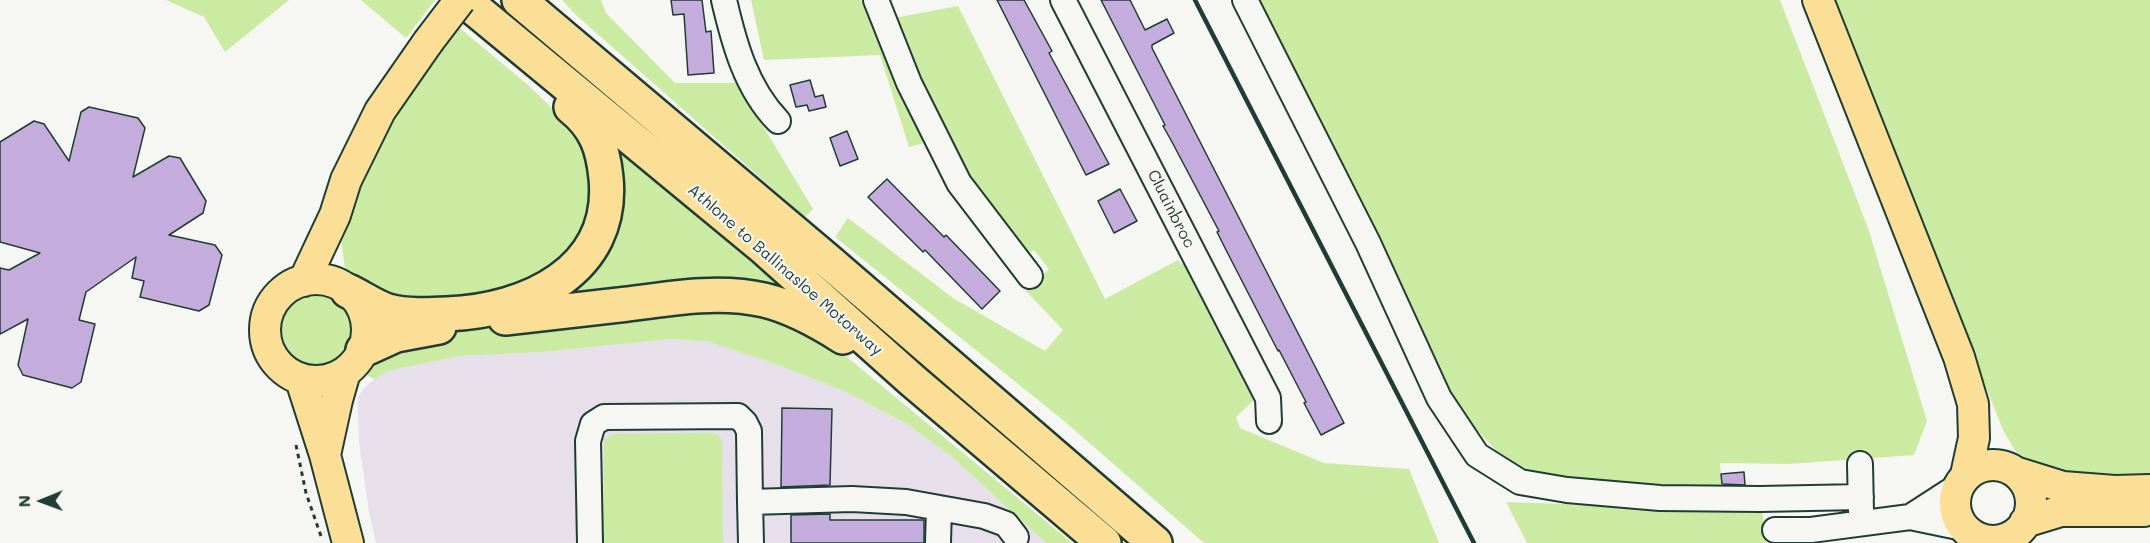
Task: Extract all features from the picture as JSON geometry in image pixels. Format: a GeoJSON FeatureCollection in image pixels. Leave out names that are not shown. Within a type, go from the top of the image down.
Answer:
{"type":"FeatureCollection","features":[{"type":"Feature","properties":{"kind":"highway"},"geometry":{"type":"LineString","coordinates":[[344,288],[388,311],[420,315],[462,314],[495,309],[523,301],[551,286],[589,252],[602,227],[608,200],[601,147],[596,134],[580,115],[485,37],[455,0]]}},
{"type":"Feature","properties":{"kind":"highway","name":"Athlone to Ballinasloe Motorway"},"geometry":{"type":"LineString","coordinates":[[462,0],[763,247],[913,381],[1104,543]]}},
{"type":"Feature","properties":{"kind":"highway","name":"Athlone to Ballinasloe Motorway"},"geometry":{"type":"LineString","coordinates":[[519,0],[845,275],[1155,543]]}},
{"type":"Feature","properties":{"kind":"highway"},"geometry":{"type":"LineString","coordinates":[[354,361],[396,335],[463,323],[657,300],[722,296],[745,297],[786,307],[812,318],[913,381]]}},
{"type":"Feature","properties":{"kind":"main road"},"geometry":{"type":"LineString","coordinates":[[304,281],[335,215],[346,180],[380,111],[428,42],[462,0]]}},
{"type":"Feature","properties":{"kind":"main road"},"geometry":{"type":"LineString","coordinates":[[1818,0],[1959,357],[1973,404],[1974,438],[1954,500],[1955,510],[1964,528],[1979,538],[1998,541],[2010,537],[2022,528],[2030,515],[2031,497],[2025,481],[2014,470],[1973,404]]}},
{"type":"Feature","properties":{"kind":"main road"},"geometry":{"type":"LineString","coordinates":[[335,215],[334,250],[344,288]]}},
{"type":"Feature","properties":{"kind":"main road"},"geometry":{"type":"LineString","coordinates":[[325,455],[337,400],[354,361],[367,330],[366,319],[357,301],[344,288],[319,280],[304,281],[288,288],[273,303],[266,321],[265,332],[271,353],[281,367],[301,380],[330,380],[354,361]]}},
{"type":"Feature","properties":{"kind":"main road"},"geometry":{"type":"LineString","coordinates":[[301,380],[325,455],[348,543]]}},
{"type":"Feature","properties":{"kind":"main road"},"geometry":{"type":"LineString","coordinates":[[1962,480],[1980,466],[1996,464],[2063,488],[2115,491],[2150,490]]}},
{"type":"Feature","properties":{"kind":"main road"},"geometry":{"type":"LineString","coordinates":[[2025,522],[2061,512],[2150,511]]}},
{"type":"Feature","properties":{"kind":"street"},"geometry":{"type":"LineString","coordinates":[[724,0],[741,61],[755,91],[767,110],[778,121]]}},
{"type":"Feature","properties":{"kind":"street"},"geometry":{"type":"LineString","coordinates":[[876,0],[909,82],[958,183],[1030,276]]}},
{"type":"Feature","properties":{"kind":"street","name":"Cluainbroc"},"geometry":{"type":"LineString","coordinates":[[1063,0],[1268,398],[1269,421]]}},
{"type":"Feature","properties":{"kind":"street"},"geometry":{"type":"LineString","coordinates":[[1245,0],[1368,243],[1439,398],[1477,455],[1520,482],[1567,490],[1660,498],[1861,497]]}},
{"type":"Feature","properties":{"kind":"street"},"geometry":{"type":"LineString","coordinates":[[590,543],[588,441],[593,424],[604,417],[738,416],[749,431],[750,543]]}},
{"type":"Feature","properties":{"kind":"street"},"geometry":{"type":"LineString","coordinates":[[1860,464],[1861,523]]}},
{"type":"Feature","properties":{"kind":"street"},"geometry":{"type":"LineString","coordinates":[[1910,517],[1962,480]]}},
{"type":"Feature","properties":{"kind":"street"},"geometry":{"type":"LineString","coordinates":[[750,501],[852,499],[906,502],[984,516],[1006,524],[1022,541]]}},
{"type":"Feature","properties":{"kind":"street"},"geometry":{"type":"LineString","coordinates":[[938,543],[939,508]]}},
{"type":"Feature","properties":{"kind":"street"},"geometry":{"type":"LineString","coordinates":[[1790,534],[1910,517],[1964,528]]}},
{"type":"Feature","properties":{"kind":"shaded area"},"geometry":{"type":"Polygon","coordinates":[[[671,339],[710,342],[775,364],[842,390],[907,424],[952,457],[1046,543],[376,543],[359,443],[358,412],[358,397],[374,379],[388,371],[460,356],[544,352],[671,339]]]}},
{"type":"Feature","properties":{"kind":"green space"},"geometry":{"type":"Polygon","coordinates":[[[166,0],[289,0],[225,52],[204,17],[166,0]]]}},
{"type":"Feature","properties":{"kind":"green space"},"geometry":{"type":"Polygon","coordinates":[[[361,0],[435,0],[406,38],[361,0]]]}},
{"type":"Feature","properties":{"kind":"green space"},"geometry":{"type":"Polygon","coordinates":[[[562,0],[601,0],[606,13],[675,83],[737,83],[813,209],[805,217],[576,15],[562,0]]]}},
{"type":"Feature","properties":{"kind":"green space"},"geometry":{"type":"Polygon","coordinates":[[[751,0],[861,0],[924,143],[909,147],[880,55],[764,60],[751,0]]]}},
{"type":"Feature","properties":{"kind":"green space"},"geometry":{"type":"Polygon","coordinates":[[[881,0],[890,0],[894,18],[958,6],[1105,299],[1178,260],[1181,264],[1187,262],[1253,393],[1253,401],[1236,417],[1240,428],[1324,463],[1409,469],[1439,543],[1204,543],[1063,420],[835,237],[848,218],[953,298],[1045,351],[1063,330],[1025,290],[1049,269],[1034,250],[1026,255],[965,183],[881,0]]]}},
{"type":"Feature","properties":{"kind":"green space"},"geometry":{"type":"Polygon","coordinates":[[[1258,0],[1780,0],[1868,228],[1927,421],[1914,455],[1788,464],[1720,463],[1722,493],[1531,476],[1505,460],[1461,413],[1341,159],[1258,0]]]}},
{"type":"Feature","properties":{"kind":"green space"},"geometry":{"type":"Polygon","coordinates":[[[1832,0],[2150,0],[2150,483],[2026,469],[2003,430],[1832,0]]]}},
{"type":"Feature","properties":{"kind":"green space"},"geometry":{"type":"Polygon","coordinates":[[[456,25],[528,85],[567,123],[587,152],[594,197],[572,258],[518,291],[404,304],[357,283],[345,269],[340,231],[379,129],[456,25]]]}},
{"type":"Feature","properties":{"kind":"green space"},"geometry":{"type":"Polygon","coordinates":[[[600,129],[704,223],[794,298],[544,307],[589,265],[600,129]]]}},
{"type":"Feature","properties":{"kind":"green space"},"geometry":{"type":"Polygon","coordinates":[[[309,292],[325,292],[340,299],[351,310],[358,325],[355,349],[346,362],[325,374],[309,374],[294,367],[283,356],[276,341],[276,325],[283,310],[294,299],[309,292]]]}},
{"type":"Feature","properties":{"kind":"green space"},"geometry":{"type":"Polygon","coordinates":[[[755,309],[824,338],[1072,543],[1046,543],[952,457],[907,424],[842,390],[710,342],[671,339],[544,352],[460,356],[388,371],[374,379],[365,374],[380,358],[428,334],[650,310],[755,309]]]}},
{"type":"Feature","properties":{"kind":"green space"},"geometry":{"type":"Polygon","coordinates":[[[712,433],[718,435],[722,441],[723,543],[603,543],[604,440],[612,434],[712,433]]]}},
{"type":"Feature","properties":{"kind":"green space"},"geometry":{"type":"Polygon","coordinates":[[[1506,502],[1762,511],[1766,543],[1527,543],[1506,502]]]}},
{"type":"Feature","properties":{"kind":"building"},"geometry":{"type":"Polygon","coordinates":[[[671,0],[702,0],[706,32],[711,31],[714,73],[688,75],[684,14],[673,15],[671,0]]]}},
{"type":"Feature","properties":{"kind":"building"},"geometry":{"type":"Polygon","coordinates":[[[997,0],[1024,0],[1052,51],[1049,53],[1109,164],[1086,175],[997,0]]]}},
{"type":"Feature","properties":{"kind":"building"},"geometry":{"type":"Polygon","coordinates":[[[1101,0],[1130,0],[1145,30],[1167,19],[1174,33],[1152,45],[1152,48],[1344,423],[1321,435],[1101,0]]]}},
{"type":"Feature","properties":{"kind":"building"},"geometry":{"type":"Polygon","coordinates":[[[810,80],[815,97],[823,95],[826,107],[809,111],[807,105],[796,107],[790,85],[810,80]]]}},
{"type":"Feature","properties":{"kind":"building"},"geometry":{"type":"Polygon","coordinates":[[[89,107],[138,118],[145,128],[133,177],[169,156],[180,158],[206,201],[203,213],[169,235],[215,245],[222,255],[209,305],[199,311],[140,297],[144,281],[132,278],[136,257],[86,292],[79,320],[95,324],[81,382],[72,388],[23,375],[18,365],[28,319],[0,334],[0,268],[9,270],[40,253],[0,242],[0,142],[34,121],[44,124],[69,161],[81,112],[89,107]]]}},
{"type":"Feature","properties":{"kind":"building"},"geometry":{"type":"Polygon","coordinates":[[[847,131],[858,159],[840,166],[830,138],[847,131]]]}},
{"type":"Feature","properties":{"kind":"building"},"geometry":{"type":"Polygon","coordinates":[[[887,179],[1000,291],[982,309],[925,250],[923,252],[868,197],[887,179]]]}},
{"type":"Feature","properties":{"kind":"building"},"geometry":{"type":"Polygon","coordinates":[[[1120,189],[1137,221],[1114,233],[1098,201],[1120,189]]]}},
{"type":"Feature","properties":{"kind":"building"},"geometry":{"type":"Polygon","coordinates":[[[782,408],[832,409],[830,485],[781,487],[782,408]]]}},
{"type":"Feature","properties":{"kind":"building"},"geometry":{"type":"Polygon","coordinates":[[[1744,472],[1745,485],[1722,484],[1721,474],[1744,472]]]}},
{"type":"Feature","properties":{"kind":"building"},"geometry":{"type":"Polygon","coordinates":[[[830,514],[830,520],[924,520],[924,543],[791,543],[791,515],[830,514]]]}},
{"type":"Feature","properties":{"kind":"railway"},"geometry":{"type":"LineString","coordinates":[[1195,0],[1474,543]]}}]}
